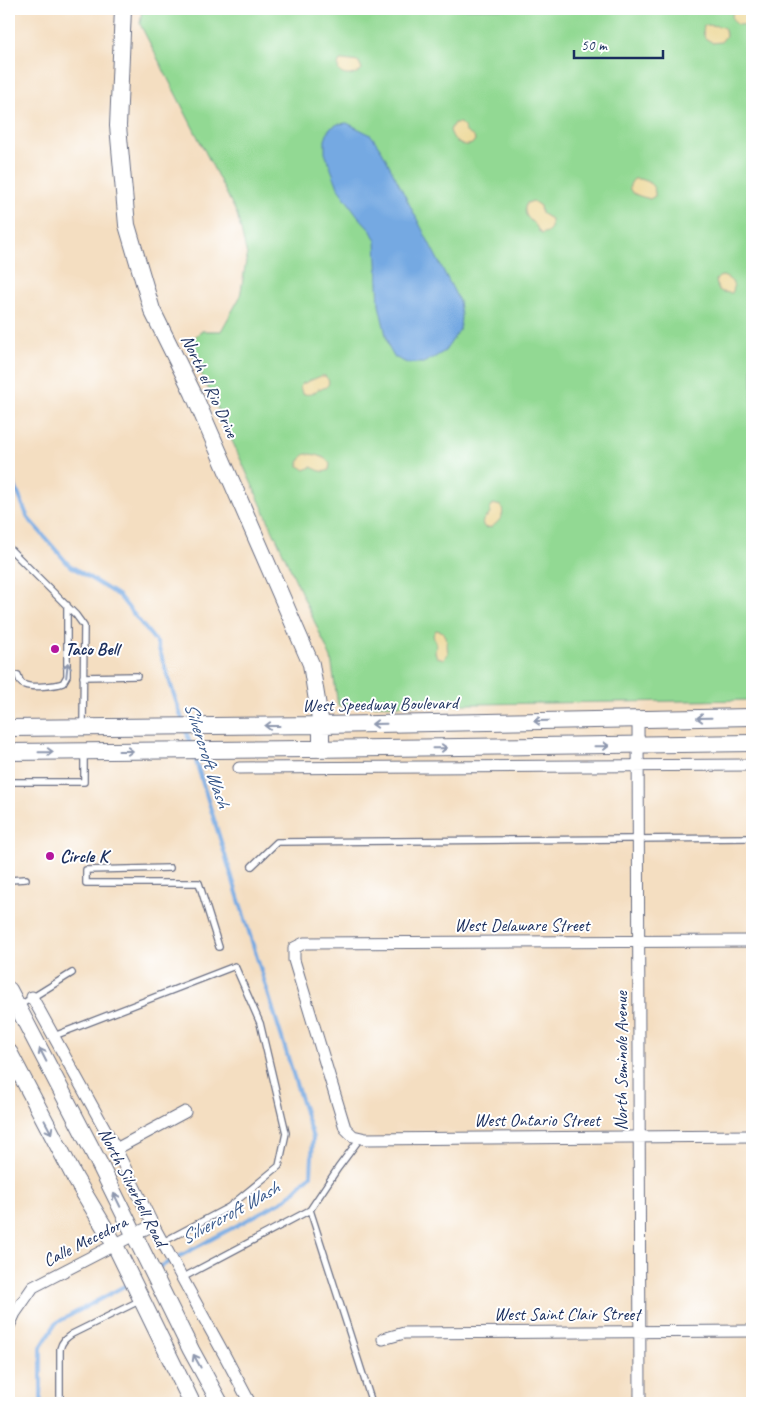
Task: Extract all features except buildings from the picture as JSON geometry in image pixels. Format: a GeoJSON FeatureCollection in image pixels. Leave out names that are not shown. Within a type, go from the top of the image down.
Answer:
{"type":"FeatureCollection","features":[{"type":"Feature","properties":{"kind":"main road","name":"North el Rio Drive"},"geometry":{"type":"LineString","coordinates":[[123,9],[118,126],[127,225],[152,310],[193,393],[311,664],[321,725],[321,749]]}},
{"type":"Feature","properties":{"kind":"main road","name":"West Speedway Boulevard"},"geometry":{"type":"LineString","coordinates":[[9,728],[321,725],[752,717]]}},
{"type":"Feature","properties":{"kind":"main road"},"geometry":{"type":"LineString","coordinates":[[83,727],[84,751]]}},
{"type":"Feature","properties":{"kind":"main road"},"geometry":{"type":"LineString","coordinates":[[9,752],[752,743]]}},
{"type":"Feature","properties":{"kind":"main road","name":"North Silverbell Road"},"geometry":{"type":"LineString","coordinates":[[9,990],[13,1010],[99,1163],[191,1350],[220,1403]]}},
{"type":"Feature","properties":{"kind":"main road"},"geometry":{"type":"LineString","coordinates":[[9,1052],[74,1178],[115,1245],[189,1402]]}},
{"type":"Feature","properties":{"kind":"street","name":"North Seminole Avenue"},"geometry":{"type":"LineString","coordinates":[[638,720],[640,1403]]}},
{"type":"Feature","properties":{"kind":"street","name":"North el Rio Drive"},"geometry":{"type":"LineString","coordinates":[[321,749],[322,767]]}},
{"type":"Feature","properties":{"kind":"street"},"geometry":{"type":"LineString","coordinates":[[239,768],[752,765]]}},
{"type":"Feature","properties":{"kind":"street","name":"West Delaware Street"},"geometry":{"type":"LineString","coordinates":[[357,1137],[345,1128],[294,960],[294,948],[304,943],[752,941]]}},
{"type":"Feature","properties":{"kind":"street","name":"North Silverbell Road"},"geometry":{"type":"LineString","coordinates":[[32,997],[116,1149],[153,1225],[250,1403]]}},
{"type":"Feature","properties":{"kind":"street"},"geometry":{"type":"LineString","coordinates":[[116,1149],[185,1112]]}},
{"type":"Feature","properties":{"kind":"street","name":"West Ontario Street"},"geometry":{"type":"LineString","coordinates":[[357,1137],[752,1136]]}},
{"type":"Feature","properties":{"kind":"street","name":"Calle Mecedora"},"geometry":{"type":"LineString","coordinates":[[9,1326],[15,1313],[33,1287],[153,1225]]}},
{"type":"Feature","properties":{"kind":"street","name":"West Saint Clair Street"},"geometry":{"type":"LineString","coordinates":[[383,1339],[404,1333],[752,1331]]}},
{"type":"Feature","properties":{"kind":"lane"},"geometry":{"type":"LineString","coordinates":[[9,548],[76,614],[84,626],[83,727]]}},
{"type":"Feature","properties":{"kind":"lane"},"geometry":{"type":"LineString","coordinates":[[18,675],[25,686],[53,686],[63,683],[67,676],[67,606]]}},
{"type":"Feature","properties":{"kind":"lane"},"geometry":{"type":"LineString","coordinates":[[83,677],[137,676]]}},
{"type":"Feature","properties":{"kind":"lane"},"geometry":{"type":"LineString","coordinates":[[9,782],[84,782],[84,751]]}},
{"type":"Feature","properties":{"kind":"lane"},"geometry":{"type":"LineString","coordinates":[[252,866],[277,842],[752,838]]}},
{"type":"Feature","properties":{"kind":"lane"},"geometry":{"type":"LineString","coordinates":[[170,868],[86,870],[86,883],[199,883],[219,947]]}},
{"type":"Feature","properties":{"kind":"lane"},"geometry":{"type":"LineString","coordinates":[[9,880],[26,879]]}},
{"type":"Feature","properties":{"kind":"lane"},"geometry":{"type":"LineString","coordinates":[[54,1036],[236,966],[260,1023],[286,1133],[279,1166],[229,1207],[165,1246]]}},
{"type":"Feature","properties":{"kind":"lane"},"geometry":{"type":"LineString","coordinates":[[13,1010],[72,973]]}},
{"type":"Feature","properties":{"kind":"lane"},"geometry":{"type":"LineString","coordinates":[[182,1276],[310,1210],[357,1137]]}},
{"type":"Feature","properties":{"kind":"lane"},"geometry":{"type":"LineString","coordinates":[[310,1210],[372,1403]]}},
{"type":"Feature","properties":{"kind":"lane"},"geometry":{"type":"LineString","coordinates":[[60,1403],[60,1349],[62,1343],[72,1334],[140,1298]]}},
{"type":"Feature","properties":{"kind":"green space"},"geometry":{"type":"Polygon","coordinates":[[[142,9],[752,9],[752,700],[338,706],[331,658],[188,344],[201,331],[221,331],[240,297],[247,255],[237,214],[140,24],[142,9]]]}},
{"type":"Feature","properties":{"kind":"sand"},"geometry":{"type":"Polygon","coordinates":[[[741,7],[747,10],[750,16],[747,22],[741,25],[735,22],[732,16],[735,10],[741,7]]]}},
{"type":"Feature","properties":{"kind":"sand"},"geometry":{"type":"Polygon","coordinates":[[[704,26],[719,26],[725,29],[726,36],[721,42],[713,43],[705,38],[704,26]]]}},
{"type":"Feature","properties":{"kind":"sand"},"geometry":{"type":"Polygon","coordinates":[[[343,60],[359,62],[362,69],[350,75],[342,74],[338,67],[339,62],[343,60]]]}},
{"type":"Feature","properties":{"kind":"sand"},"geometry":{"type":"Polygon","coordinates":[[[454,123],[460,123],[466,132],[474,137],[475,140],[472,144],[464,145],[455,140],[450,130],[454,123]]]}},
{"type":"Feature","properties":{"kind":"sand"},"geometry":{"type":"Polygon","coordinates":[[[634,179],[642,180],[652,185],[655,196],[650,199],[633,193],[630,188],[634,179]]]}},
{"type":"Feature","properties":{"kind":"sand"},"geometry":{"type":"Polygon","coordinates":[[[533,201],[540,206],[541,213],[551,219],[551,228],[547,232],[541,234],[526,216],[525,207],[527,203],[533,201]]]}},
{"type":"Feature","properties":{"kind":"sand"},"geometry":{"type":"Polygon","coordinates":[[[722,276],[732,282],[734,287],[732,293],[722,292],[718,289],[716,280],[722,276]]]}},
{"type":"Feature","properties":{"kind":"sand"},"geometry":{"type":"Polygon","coordinates":[[[325,376],[329,381],[326,387],[318,389],[311,394],[302,393],[300,387],[302,384],[325,376]]]}},
{"type":"Feature","properties":{"kind":"sand"},"geometry":{"type":"Polygon","coordinates":[[[306,454],[323,457],[330,464],[329,470],[322,471],[311,467],[305,470],[299,466],[299,462],[306,454]]]}},
{"type":"Feature","properties":{"kind":"sand"},"geometry":{"type":"Polygon","coordinates":[[[493,504],[501,506],[502,515],[492,527],[485,528],[483,522],[490,514],[490,507],[493,504]]]}},
{"type":"Feature","properties":{"kind":"sand"},"geometry":{"type":"Polygon","coordinates":[[[436,630],[441,631],[446,636],[448,654],[444,659],[437,657],[435,652],[436,645],[433,635],[436,630]]]}},
{"type":"Feature","properties":{"kind":"water"},"geometry":{"type":"Polygon","coordinates":[[[347,123],[371,135],[382,151],[459,301],[460,329],[445,351],[423,363],[407,363],[394,357],[389,348],[379,305],[376,241],[370,229],[339,190],[325,153],[325,140],[329,129],[338,124],[347,123]]]}},
{"type":"Feature","properties":{"kind":"waterway","name":"Silvercroft Wash"},"geometry":{"type":"LineString","coordinates":[[9,9],[10,436],[12,478],[28,518],[69,565],[119,596],[157,643],[183,722]]}},
{"type":"Feature","properties":{"kind":"waterway","name":"Silvercroft Wash"},"geometry":{"type":"LineString","coordinates":[[186,731],[191,746]]}},
{"type":"Feature","properties":{"kind":"waterway","name":"Silvercroft Wash"},"geometry":{"type":"LineString","coordinates":[[156,1269],[286,1199],[311,1175],[313,1138],[194,755]]}},
{"type":"Feature","properties":{"kind":"waterway","name":"Silvercroft Wash"},"geometry":{"type":"LineString","coordinates":[[41,1403],[41,1347],[56,1323],[130,1283]]}},
{"type":"Feature","properties":{"kind":"place","name":"Taco Bell"},"geometry":{"type":"Point","coordinates":[55,649]}},
{"type":"Feature","properties":{"kind":"place","name":"Circle K"},"geometry":{"type":"Point","coordinates":[50,856]}}]}
